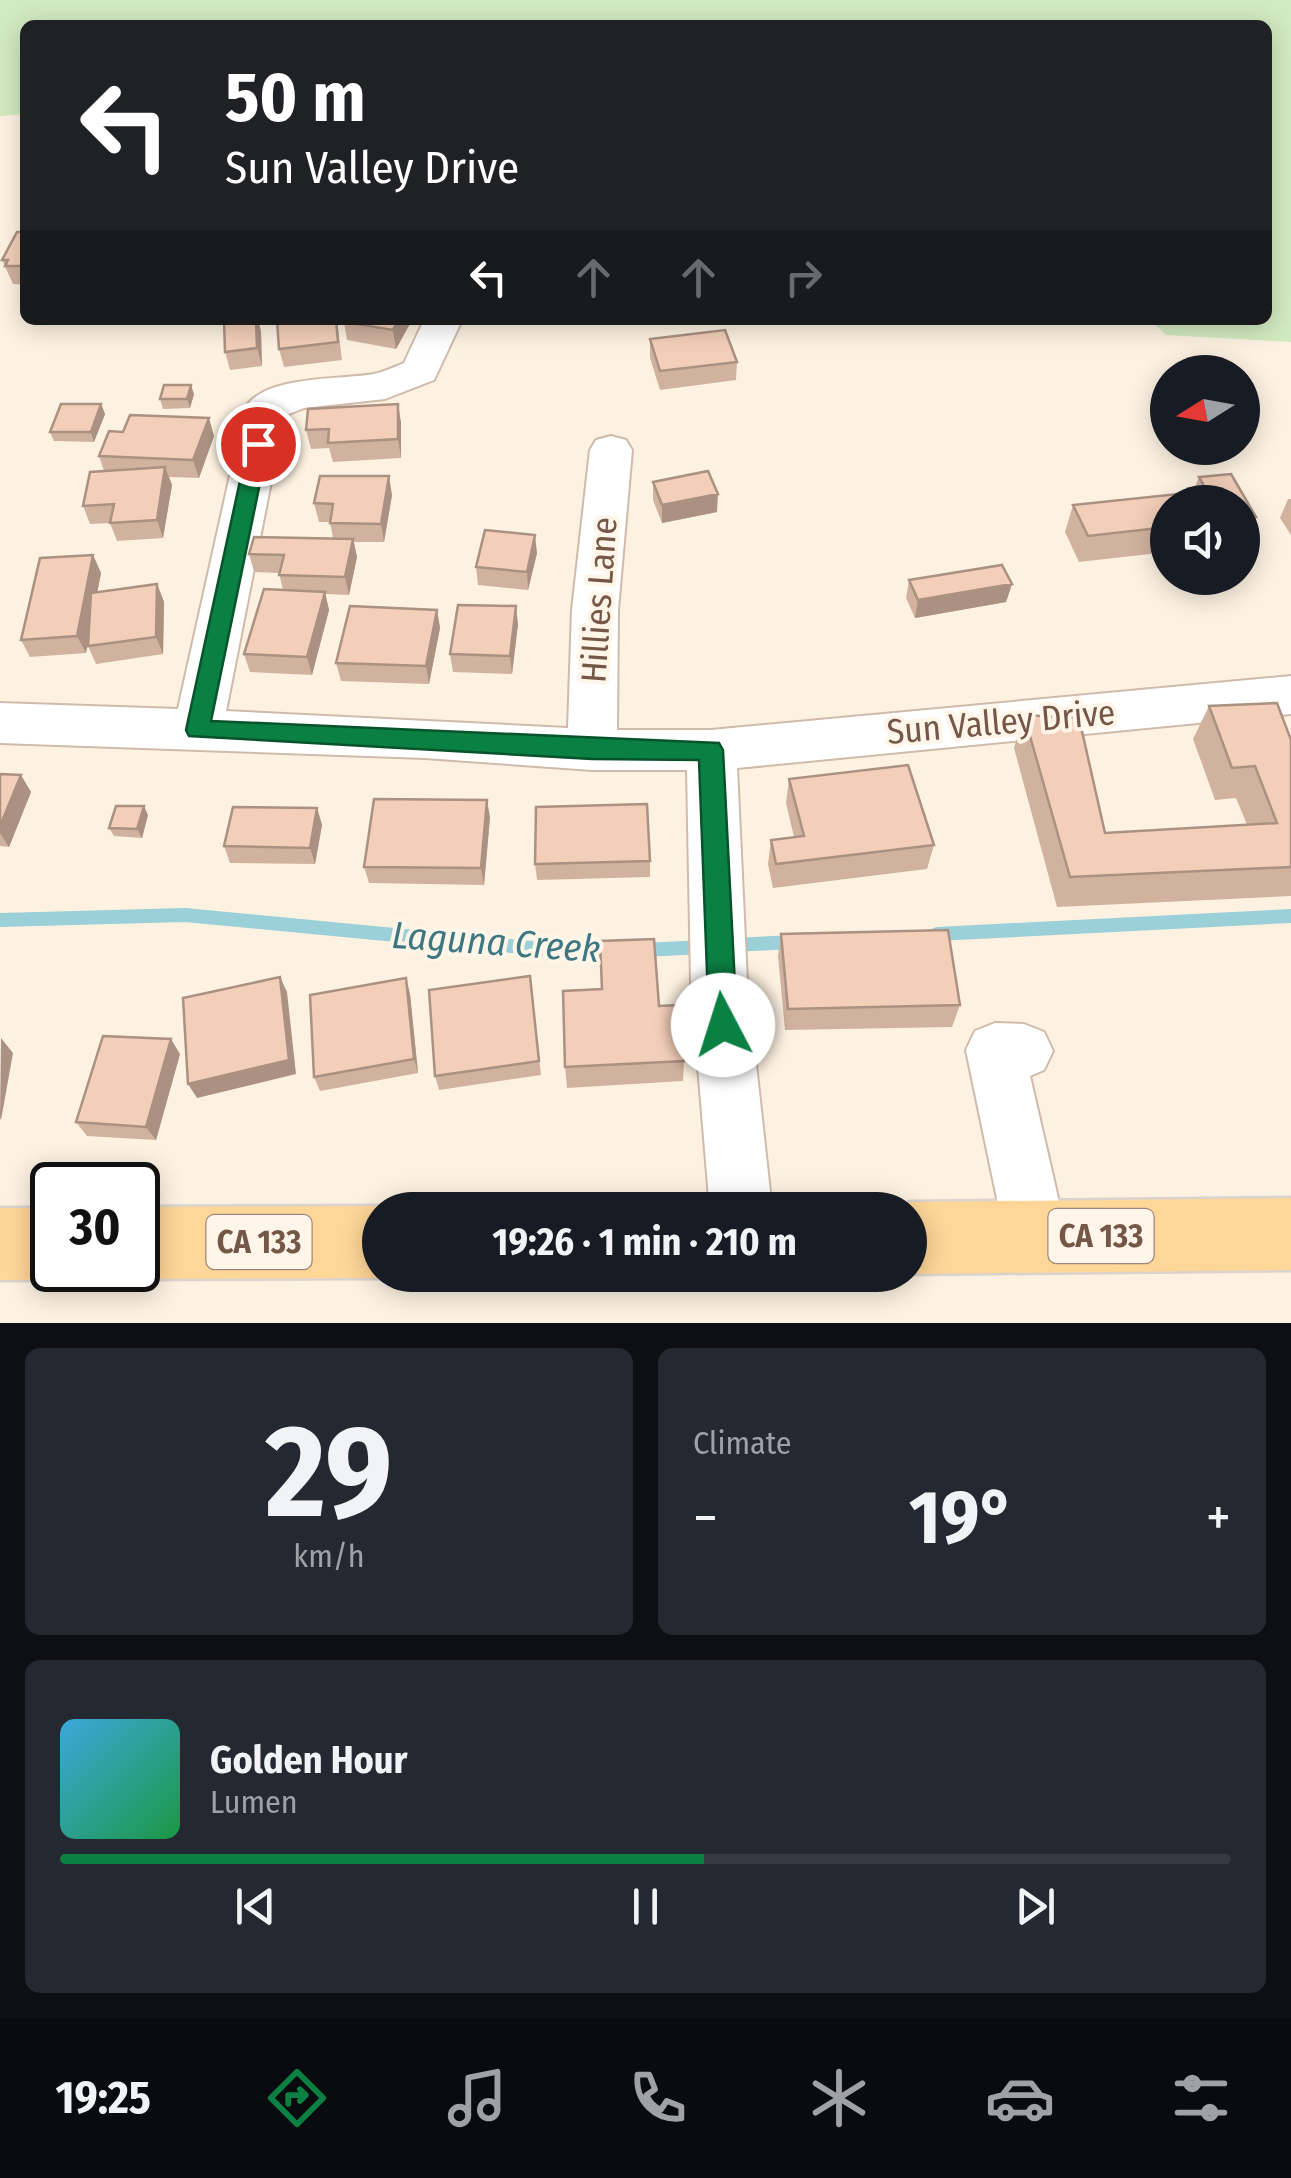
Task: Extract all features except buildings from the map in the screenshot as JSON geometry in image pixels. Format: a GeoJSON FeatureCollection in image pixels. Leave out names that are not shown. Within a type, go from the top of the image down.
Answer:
{"type":"FeatureCollection","features":[{"type":"Feature","properties":{"kind":"main road","name":"CA 133"},"geometry":{"type":"LineString","coordinates":[[927,1238],[1291,1234]]}},
{"type":"Feature","properties":{"kind":"main road","name":"CA 133"},"geometry":{"type":"LineString","coordinates":[[160,1244],[362,1242]]}},
{"type":"Feature","properties":{"kind":"main road"},"geometry":{"type":"LineString","coordinates":[[0,1244],[30,1244]]}},
{"type":"Feature","properties":{"kind":"street"},"geometry":{"type":"LineString","coordinates":[[198,730],[265,408],[298,395],[385,386],[420,371],[441,325]]}},
{"type":"Feature","properties":{"kind":"street","name":"Hillies Lane"},"geometry":{"type":"LineString","coordinates":[[592,750],[595,610],[611,450]]}},
{"type":"Feature","properties":{"kind":"street","name":"Sun Valley Drive"},"geometry":{"type":"LineString","coordinates":[[0,724],[592,750],[711,750],[1291,695]]}},
{"type":"Feature","properties":{"kind":"street"},"geometry":{"type":"LineString","coordinates":[[711,750],[718,954],[739,1192]]}},
{"type":"Feature","properties":{"kind":"street"},"geometry":{"type":"LineString","coordinates":[[1024,1051],[995,1050],[1036,1237]]}},
{"type":"Feature","properties":{"kind":"green space"},"geometry":{"type":"Polygon","coordinates":[[[0,0],[1291,0],[1291,342],[1166,335],[1155,325],[1272,325],[1272,20],[20,20],[20,114],[0,116],[0,0]]]}},
{"type":"Feature","properties":{"kind":"waterway","name":"Laguna Creek"},"geometry":{"type":"LineString","coordinates":[[0,920],[185,915],[584,953],[614,951]]}},
{"type":"Feature","properties":{"kind":"waterway","name":"Laguna Creek"},"geometry":{"type":"LineString","coordinates":[[937,934],[1291,916]]}},
{"type":"Feature","properties":{"kind":"waterway","name":"Laguna Creek"},"geometry":{"type":"LineString","coordinates":[[732,945],[794,942]]}},
{"type":"Feature","properties":{"kind":"waterway","name":"Laguna Creek"},"geometry":{"type":"LineString","coordinates":[[642,950],[704,947]]}},
{"type":"Feature","properties":{"kind":"route"},"geometry":{"type":"LineString","coordinates":[[258,444],[198,730],[425,738],[592,750],[711,750],[723,1025]]}}]}
